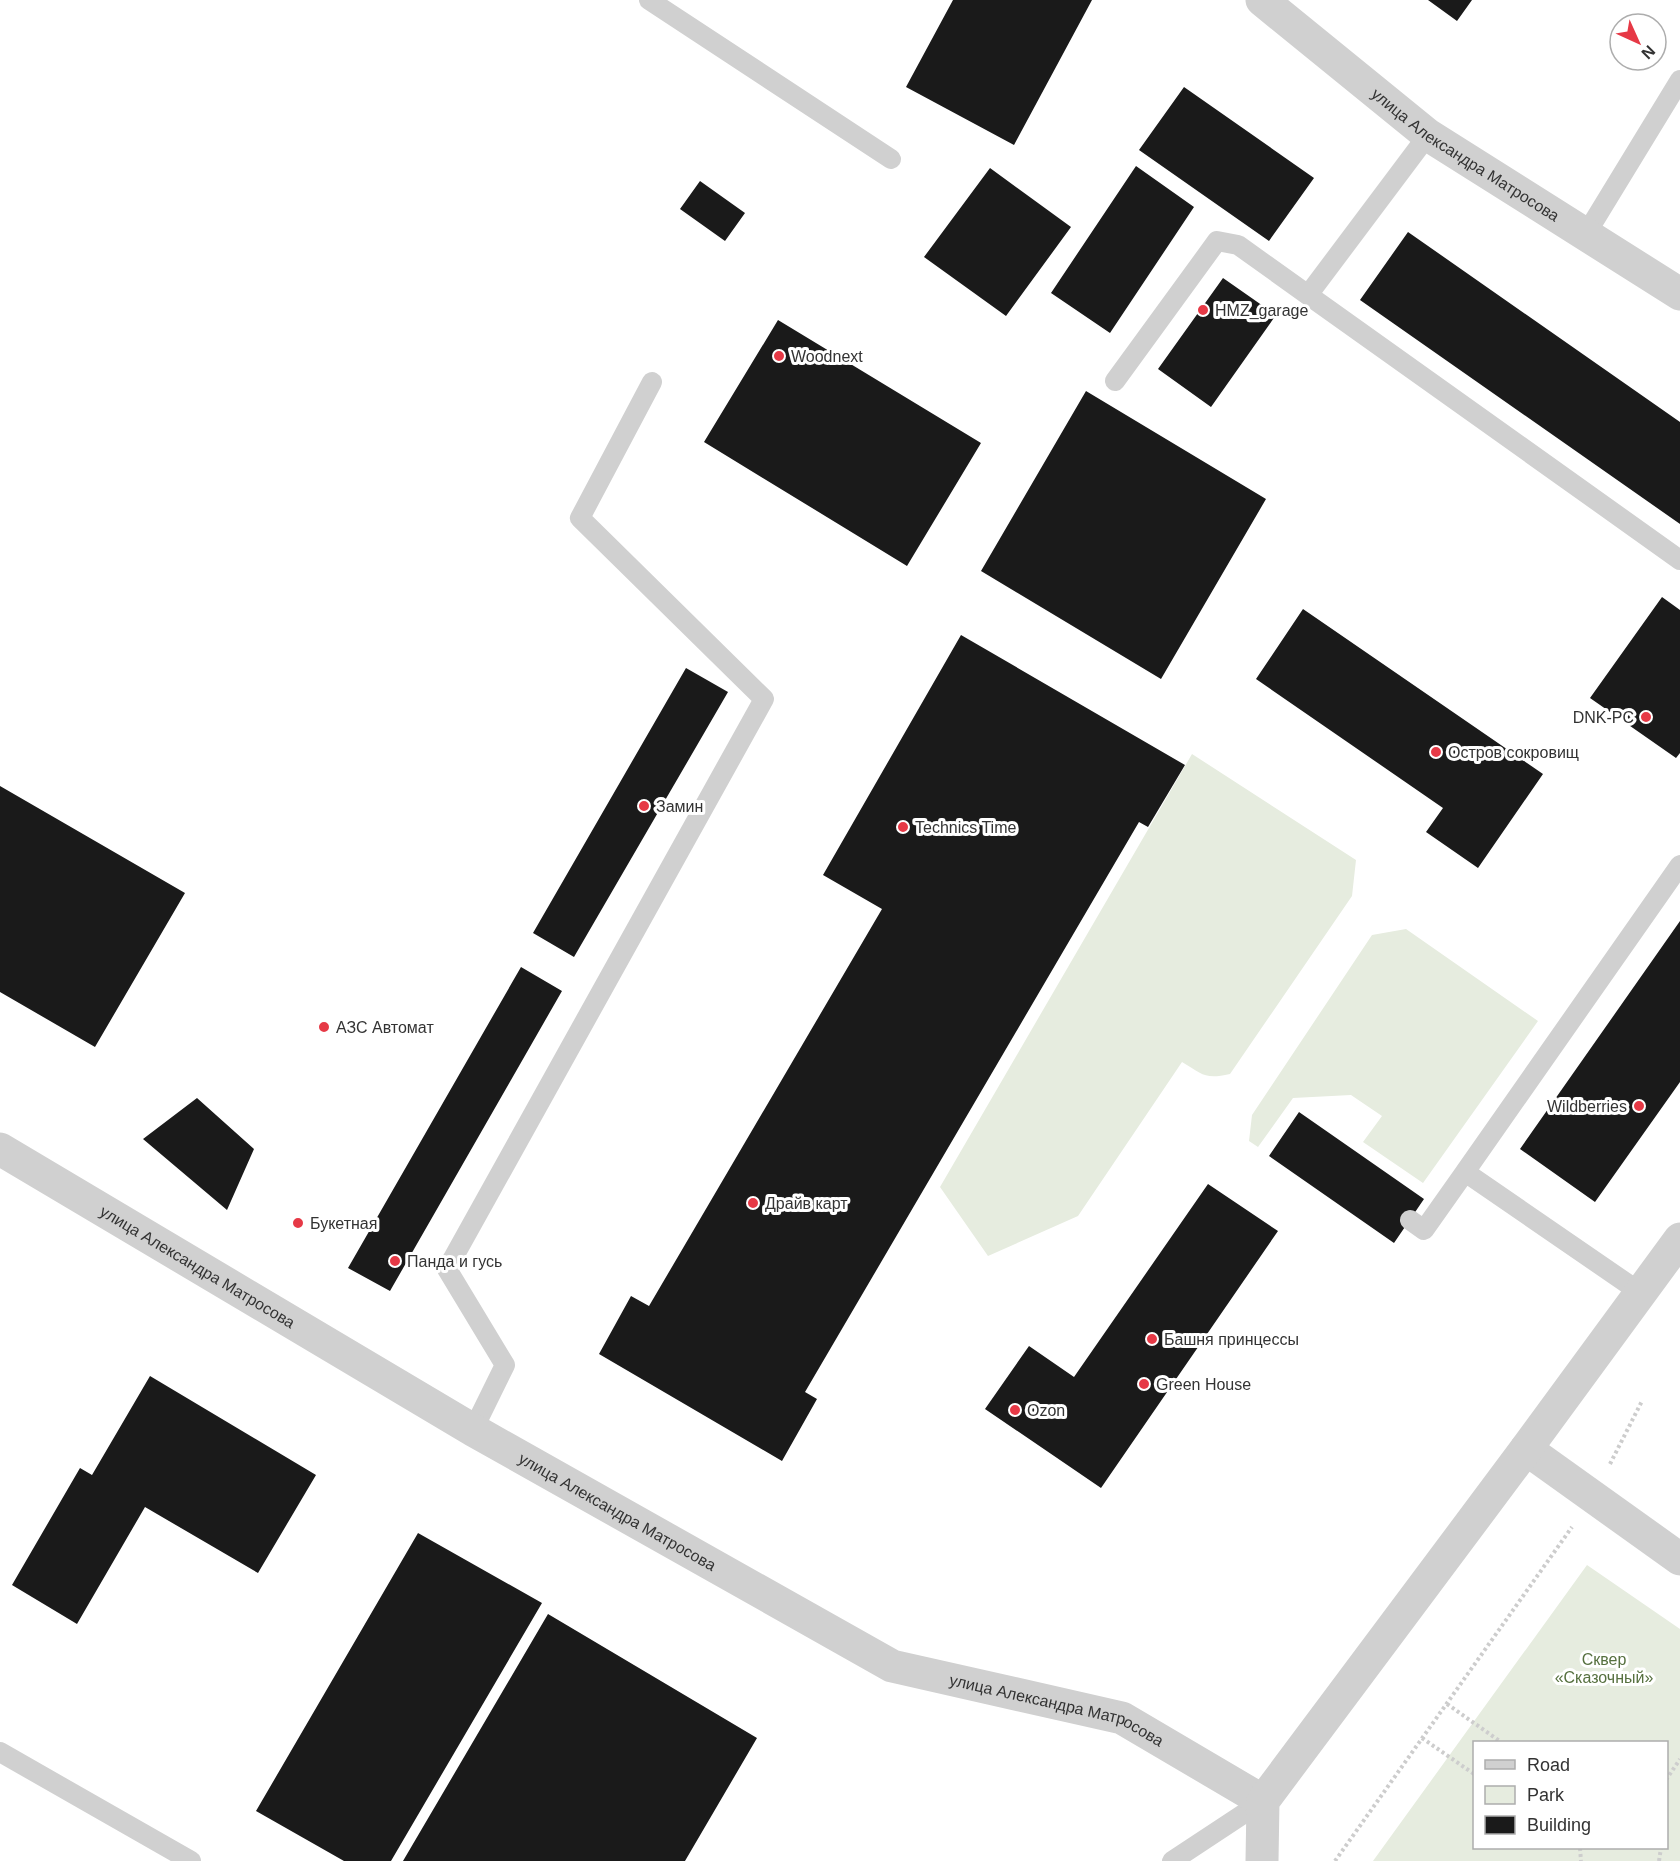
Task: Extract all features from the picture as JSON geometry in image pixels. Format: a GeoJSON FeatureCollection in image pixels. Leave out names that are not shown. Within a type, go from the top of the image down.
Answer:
{"type":"FeatureCollection","features":[{"type":"Feature","properties":{"kind":"street","name":"улица Александра Матросова"},"geometry":{"type":"LineString","coordinates":[[1262,0],[1428,135],[1680,294]]}},
{"type":"Feature","properties":{"kind":"street","name":"улица Александра Матросова"},"geometry":{"type":"LineString","coordinates":[[0,1149],[473,1430],[892,1666],[1122,1718],[1263,1801]]}},
{"type":"Feature","properties":{"kind":"street"},"geometry":{"type":"LineString","coordinates":[[1262,1861],[1263,1801],[1680,1239]]}},
{"type":"Feature","properties":{"kind":"street"},"geometry":{"type":"LineString","coordinates":[[1526,1449],[1680,1559]]}},
{"type":"Feature","properties":{"kind":"lane"},"geometry":{"type":"LineString","coordinates":[[649,0],[891,159]]}},
{"type":"Feature","properties":{"kind":"lane"},"geometry":{"type":"LineString","coordinates":[[1586,234],[1680,80]]}},
{"type":"Feature","properties":{"kind":"lane"},"geometry":{"type":"LineString","coordinates":[[1308,295],[1428,135]]}},
{"type":"Feature","properties":{"kind":"lane"},"geometry":{"type":"LineString","coordinates":[[1115,381],[1217,241],[1238,245],[1680,560]]}},
{"type":"Feature","properties":{"kind":"lane"},"geometry":{"type":"LineString","coordinates":[[473,1430],[506,1365],[447,1269],[764,699],[580,518],[652,382]]}},
{"type":"Feature","properties":{"kind":"lane"},"geometry":{"type":"LineString","coordinates":[[1410,1220],[1424,1230],[1680,865]]}},
{"type":"Feature","properties":{"kind":"lane"},"geometry":{"type":"LineString","coordinates":[[1465,1172],[1641,1293]]}},
{"type":"Feature","properties":{"kind":"lane"},"geometry":{"type":"LineString","coordinates":[[0,1752],[191,1861]]}},
{"type":"Feature","properties":{"kind":"lane"},"geometry":{"type":"LineString","coordinates":[[1172,1861],[1263,1801]]}},
{"type":"Feature","properties":{"kind":"path"},"geometry":{"type":"LineString","coordinates":[[1335,1861],[1593,1497],[1642,1401]]}},
{"type":"Feature","properties":{"kind":"path"},"geometry":{"type":"LineString","coordinates":[[1447,1704],[1498,1741]]}},
{"type":"Feature","properties":{"kind":"path"},"geometry":{"type":"LineString","coordinates":[[1422,1738],[1473,1773]]}},
{"type":"Feature","properties":{"kind":"path"},"geometry":{"type":"LineString","coordinates":[[1668,1777],[1680,1759]]}},
{"type":"Feature","properties":{"kind":"green space"},"geometry":{"type":"Polygon","coordinates":[[[1192,754],[1356,860],[1352,896],[1230,1074],[1209,1076],[1182,1062],[1078,1216],[988,1256],[940,1187],[1192,754]]]}},
{"type":"Feature","properties":{"kind":"green space"},"geometry":{"type":"Polygon","coordinates":[[[1406,929],[1538,1021],[1423,1183],[1363,1142],[1382,1116],[1351,1095],[1293,1098],[1258,1147],[1249,1141],[1252,1115],[1372,935],[1406,929]]]}},
{"type":"Feature","properties":{"kind":"green space","name":"Сквер «Сказочный»"},"geometry":{"type":"Polygon","coordinates":[[[1587,1565],[1680,1629],[1680,1861],[1373,1861],[1587,1565]]]}},
{"type":"Feature","properties":{"kind":"building"},"geometry":{"type":"Polygon","coordinates":[[[953,0],[1092,0],[1014,145],[906,87],[953,0]]]}},
{"type":"Feature","properties":{"kind":"building"},"geometry":{"type":"Polygon","coordinates":[[[1428,0],[1472,0],[1457,21],[1428,0]]]}},
{"type":"Feature","properties":{"kind":"building"},"geometry":{"type":"Polygon","coordinates":[[[1184,87],[1314,178],[1269,241],[1139,150],[1184,87]]]}},
{"type":"Feature","properties":{"kind":"building"},"geometry":{"type":"Polygon","coordinates":[[[1136,166],[1194,207],[1110,333],[1051,293],[1136,166]]]}},
{"type":"Feature","properties":{"kind":"building"},"geometry":{"type":"Polygon","coordinates":[[[990,168],[1071,227],[1006,316],[924,257],[990,168]]]}},
{"type":"Feature","properties":{"kind":"building"},"geometry":{"type":"Polygon","coordinates":[[[700,181],[745,213],[725,241],[680,209],[700,181]]]}},
{"type":"Feature","properties":{"kind":"building"},"geometry":{"type":"Polygon","coordinates":[[[1408,232],[1680,422],[1680,524],[1360,300],[1408,232]]]}},
{"type":"Feature","properties":{"kind":"building"},"geometry":{"type":"Polygon","coordinates":[[[1223,278],[1276,315],[1211,407],[1158,369],[1223,278]]]}},
{"type":"Feature","properties":{"kind":"building"},"geometry":{"type":"Polygon","coordinates":[[[778,320],[981,443],[907,566],[704,442],[778,320]]]}},
{"type":"Feature","properties":{"kind":"building"},"geometry":{"type":"Polygon","coordinates":[[[1086,391],[1266,499],[1161,679],[981,571],[1086,391]]]}},
{"type":"Feature","properties":{"kind":"building"},"geometry":{"type":"Polygon","coordinates":[[[1662,597],[1680,610],[1680,753],[1676,758],[1590,698],[1662,597]]]}},
{"type":"Feature","properties":{"kind":"building","name":"Остров сокровищ"},"geometry":{"type":"Polygon","coordinates":[[[1303,609],[1543,774],[1478,868],[1426,832],[1443,808],[1256,679],[1303,609]]]}},
{"type":"Feature","properties":{"kind":"building"},"geometry":{"type":"Polygon","coordinates":[[[961,635],[1185,765],[1148,827],[1139,822],[805,1392],[817,1399],[782,1461],[599,1354],[631,1296],[649,1306],[882,909],[823,875],[961,635]]]}},
{"type":"Feature","properties":{"kind":"building"},"geometry":{"type":"Polygon","coordinates":[[[686,668],[728,692],[574,957],[533,933],[686,668]]]}},
{"type":"Feature","properties":{"kind":"building"},"geometry":{"type":"Polygon","coordinates":[[[0,786],[185,893],[95,1047],[0,992],[0,786]]]}},
{"type":"Feature","properties":{"kind":"building"},"geometry":{"type":"Polygon","coordinates":[[[1680,921],[1680,1082],[1595,1202],[1520,1149],[1680,921]]]}},
{"type":"Feature","properties":{"kind":"building"},"geometry":{"type":"Polygon","coordinates":[[[521,967],[562,991],[390,1291],[348,1268],[521,967]]]}},
{"type":"Feature","properties":{"kind":"building"},"geometry":{"type":"Polygon","coordinates":[[[197,1098],[254,1149],[227,1210],[143,1139],[197,1098]]]}},
{"type":"Feature","properties":{"kind":"building"},"geometry":{"type":"Polygon","coordinates":[[[1299,1112],[1424,1199],[1394,1243],[1269,1156],[1299,1112]]]}},
{"type":"Feature","properties":{"kind":"building","name":"Башня принцессы"},"geometry":{"type":"Polygon","coordinates":[[[1208,1184],[1278,1231],[1101,1488],[985,1409],[1029,1346],[1074,1377],[1208,1184]]]}},
{"type":"Feature","properties":{"kind":"building"},"geometry":{"type":"Polygon","coordinates":[[[150,1376],[316,1475],[258,1573],[145,1507],[77,1624],[12,1585],[80,1468],[92,1475],[150,1376]]]}},
{"type":"Feature","properties":{"kind":"building"},"geometry":{"type":"Polygon","coordinates":[[[418,1533],[542,1603],[391,1861],[344,1861],[256,1811],[418,1533]]]}},
{"type":"Feature","properties":{"kind":"building"},"geometry":{"type":"Polygon","coordinates":[[[548,1614],[757,1738],[685,1861],[403,1861],[548,1614]]]}},
{"type":"Feature","properties":{"kind":"place","name":"HMZ_garage"},"geometry":{"type":"Point","coordinates":[1203,310]}},
{"type":"Feature","properties":{"kind":"place","name":"Woodnext"},"geometry":{"type":"Point","coordinates":[779,356]}},
{"type":"Feature","properties":{"kind":"place","name":"DNK-PC"},"geometry":{"type":"Point","coordinates":[1646,717]}},
{"type":"Feature","properties":{"kind":"place","name":"Остров сокровищ"},"geometry":{"type":"Point","coordinates":[1436,752]}},
{"type":"Feature","properties":{"kind":"place","name":"Замин"},"geometry":{"type":"Point","coordinates":[644,806]}},
{"type":"Feature","properties":{"kind":"place","name":"Technics Time"},"geometry":{"type":"Point","coordinates":[903,827]}},
{"type":"Feature","properties":{"kind":"place","name":"АЗС Автомат"},"geometry":{"type":"Point","coordinates":[324,1027]}},
{"type":"Feature","properties":{"kind":"place","name":"Wildberries"},"geometry":{"type":"Point","coordinates":[1639,1106]}},
{"type":"Feature","properties":{"kind":"place","name":"Драйв карт"},"geometry":{"type":"Point","coordinates":[753,1203]}},
{"type":"Feature","properties":{"kind":"place","name":"Букетная"},"geometry":{"type":"Point","coordinates":[298,1223]}},
{"type":"Feature","properties":{"kind":"place","name":"Панда и гусь"},"geometry":{"type":"Point","coordinates":[395,1261]}},
{"type":"Feature","properties":{"kind":"place","name":"Башня принцессы"},"geometry":{"type":"Point","coordinates":[1152,1339]}},
{"type":"Feature","properties":{"kind":"place","name":"Green House"},"geometry":{"type":"Point","coordinates":[1144,1384]}},
{"type":"Feature","properties":{"kind":"place","name":"Ozon"},"geometry":{"type":"Point","coordinates":[1015,1410]}}]}
